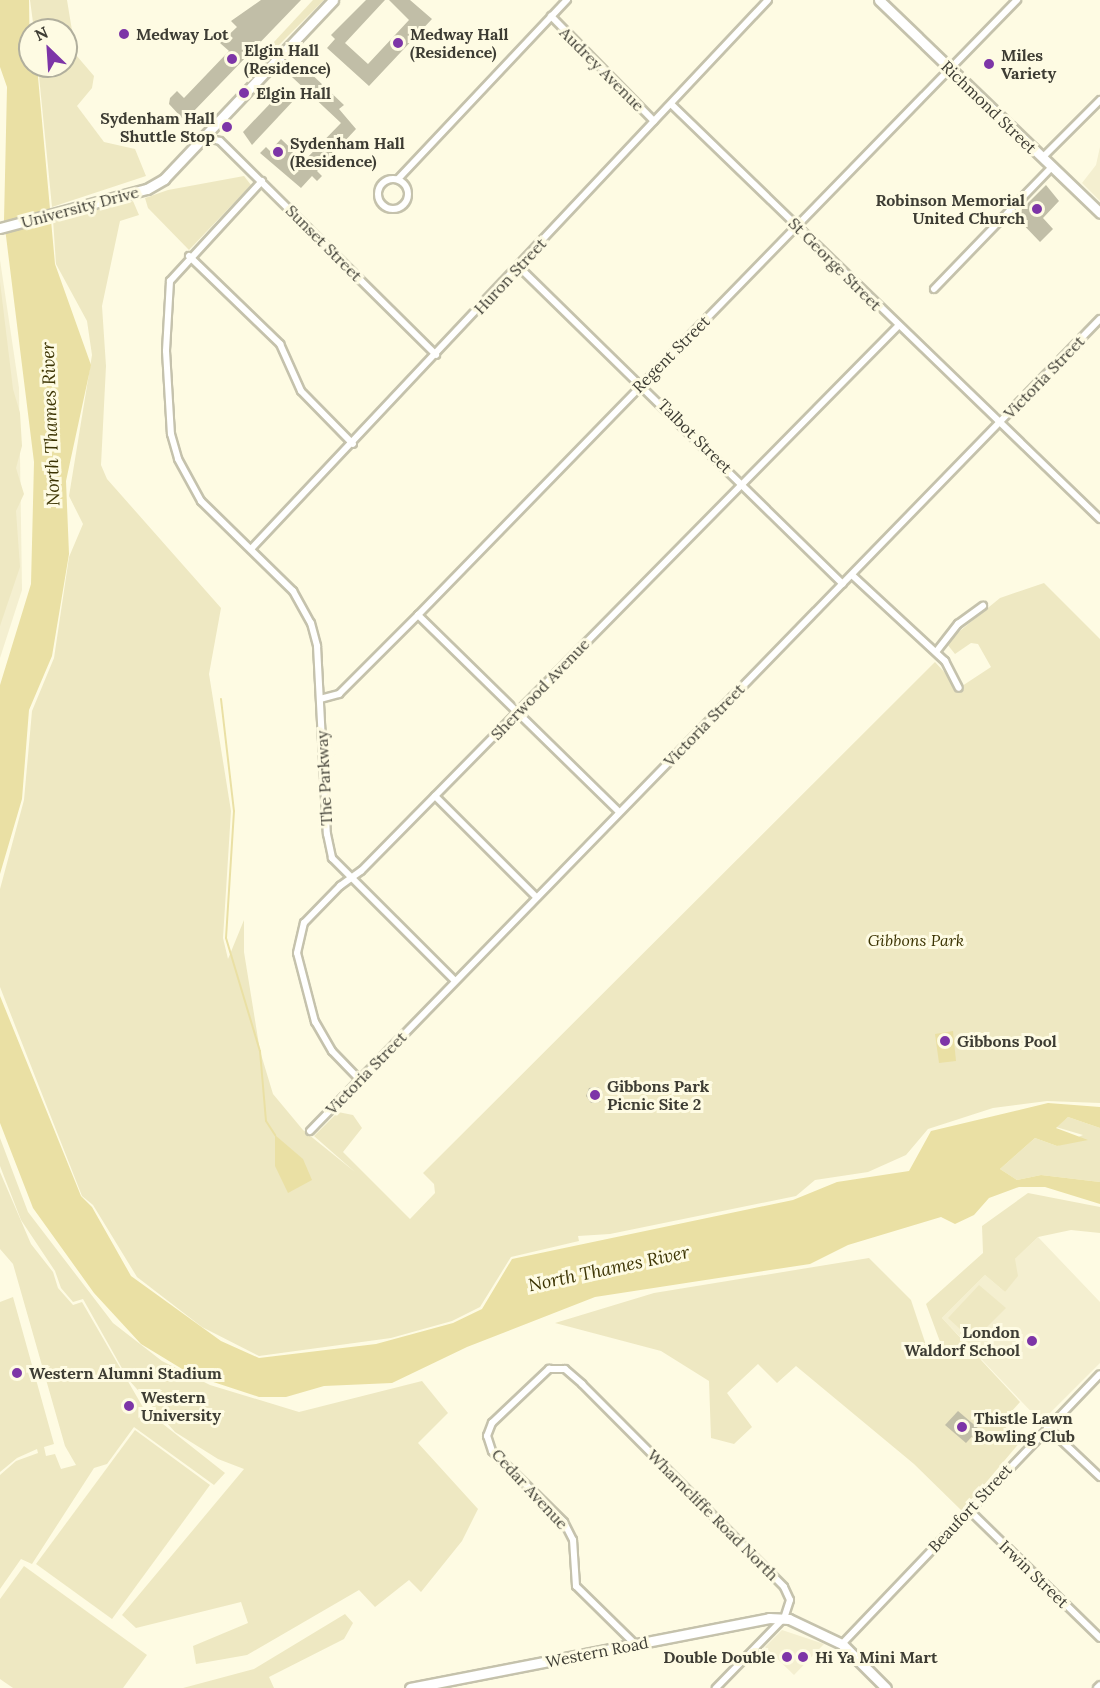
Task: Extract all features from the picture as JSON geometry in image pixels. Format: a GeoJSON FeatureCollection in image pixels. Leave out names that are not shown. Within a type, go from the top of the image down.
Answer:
{"type":"FeatureCollection","features":[{"type":"Feature","properties":{"kind":"main road","name":"University Drive"},"geometry":{"type":"LineString","coordinates":[[0,228],[147,189],[164,179],[206,138],[333,0]]}},
{"type":"Feature","properties":{"kind":"main road","name":"Richmond Street"},"geometry":{"type":"LineString","coordinates":[[879,0],[1100,213]]}},
{"type":"Feature","properties":{"kind":"main road"},"geometry":{"type":"LineString","coordinates":[[784,1618],[842,1644],[881,1686]]}},
{"type":"Feature","properties":{"kind":"main road","name":"Western Road"},"geometry":{"type":"LineString","coordinates":[[410,1688],[444,1685],[636,1645],[784,1618]]}},
{"type":"Feature","properties":{"kind":"street"},"geometry":{"type":"LineString","coordinates":[[399,178],[406,182],[408,195],[394,210],[385,209],[377,196],[388,183],[399,178],[567,0]]}},
{"type":"Feature","properties":{"kind":"street","name":"Huron Street"},"geometry":{"type":"LineString","coordinates":[[250,549],[353,444],[768,0]]}},
{"type":"Feature","properties":{"kind":"street","name":"Regent Street"},"geometry":{"type":"LineString","coordinates":[[320,699],[339,694],[418,615],[1017,0]]}},
{"type":"Feature","properties":{"kind":"street","name":"Audrey Avenue"},"geometry":{"type":"LineString","coordinates":[[551,16],[654,121]]}},
{"type":"Feature","properties":{"kind":"street"},"geometry":{"type":"LineString","coordinates":[[1042,158],[1100,100]]}},
{"type":"Feature","properties":{"kind":"street","name":"St George Street"},"geometry":{"type":"LineString","coordinates":[[671,104],[999,424],[1100,519]]}},
{"type":"Feature","properties":{"kind":"street","name":"Sunset Street"},"geometry":{"type":"LineString","coordinates":[[206,138],[220,141],[436,355]]}},
{"type":"Feature","properties":{"kind":"street"},"geometry":{"type":"LineString","coordinates":[[934,289],[1052,167]]}},
{"type":"Feature","properties":{"kind":"street"},"geometry":{"type":"LineString","coordinates":[[262,181],[189,256],[280,344],[301,391],[353,444]]}},
{"type":"Feature","properties":{"kind":"street","name":"The Parkway"},"geometry":{"type":"LineString","coordinates":[[189,256],[172,277],[167,298],[171,434],[178,459],[201,501],[250,549],[306,610],[317,646],[328,848],[351,878],[454,980]]}},
{"type":"Feature","properties":{"kind":"street","name":"Talbot Street"},"geometry":{"type":"LineString","coordinates":[[519,267],[642,384],[843,584]]}},
{"type":"Feature","properties":{"kind":"street","name":"Victoria Street"},"geometry":{"type":"LineString","coordinates":[[310,1131],[454,980],[1100,319]]}},
{"type":"Feature","properties":{"kind":"street","name":"Sherwood Avenue"},"geometry":{"type":"LineString","coordinates":[[360,1080],[332,1051],[315,1022],[297,953],[304,923],[435,796],[898,326]]}},
{"type":"Feature","properties":{"kind":"street"},"geometry":{"type":"LineString","coordinates":[[852,575],[936,652],[959,688]]}},
{"type":"Feature","properties":{"kind":"street"},"geometry":{"type":"LineString","coordinates":[[936,652],[946,635],[982,606]]}},
{"type":"Feature","properties":{"kind":"street"},"geometry":{"type":"LineString","coordinates":[[418,615],[619,812]]}},
{"type":"Feature","properties":{"kind":"street"},"geometry":{"type":"LineString","coordinates":[[435,796],[536,897]]}},
{"type":"Feature","properties":{"kind":"street","name":"Wharncliffe Road North"},"geometry":{"type":"LineString","coordinates":[[549,1369],[565,1369],[582,1384],[760,1561],[787,1594],[784,1618]]}},
{"type":"Feature","properties":{"kind":"street","name":"Cedar Avenue"},"geometry":{"type":"LineString","coordinates":[[549,1369],[492,1423],[487,1436],[492,1451],[564,1522],[573,1540],[576,1586],[636,1645]]}},
{"type":"Feature","properties":{"kind":"street","name":"Beaufort Street"},"geometry":{"type":"LineString","coordinates":[[842,1644],[1100,1374]]}},
{"type":"Feature","properties":{"kind":"street"},"geometry":{"type":"LineString","coordinates":[[1047,1427],[1100,1477]]}},
{"type":"Feature","properties":{"kind":"street","name":"Irwin Street"},"geometry":{"type":"LineString","coordinates":[[969,1510],[1100,1638]]}},
{"type":"Feature","properties":{"kind":"street"},"geometry":{"type":"LineString","coordinates":[[716,1688],[784,1618]]}},
{"type":"Feature","properties":{"kind":"shaded area"},"geometry":{"type":"Polygon","coordinates":[[[1100,147],[1100,201],[1082,183],[1096,165],[1100,147]]]}},
{"type":"Feature","properties":{"kind":"shaded area"},"geometry":{"type":"Polygon","coordinates":[[[0,260],[19,388],[22,590],[0,658],[0,260]]]}},
{"type":"Feature","properties":{"kind":"shaded area","name":"London Waldorf School"},"geometry":{"type":"Polygon","coordinates":[[[1038,1237],[1100,1302],[1100,1363],[1041,1422],[942,1318],[985,1275],[1005,1292],[1015,1259],[1038,1237]]]}},
{"type":"Feature","properties":{"kind":"shaded area"},"geometry":{"type":"Polygon","coordinates":[[[782,1630],[824,1644],[794,1675],[765,1647],[782,1630]]]}},
{"type":"Feature","properties":{"kind":"green space"},"geometry":{"type":"Polygon","coordinates":[[[30,0],[67,0],[70,18],[32,18],[30,0]]]}},
{"type":"Feature","properties":{"kind":"green space"},"geometry":{"type":"Polygon","coordinates":[[[313,0],[324,0],[276,48],[273,43],[313,0]]]}},
{"type":"Feature","properties":{"kind":"green space"},"geometry":{"type":"Polygon","coordinates":[[[78,57],[94,76],[92,88],[77,106],[104,142],[135,149],[146,176],[52,207],[39,78],[78,78],[78,57]]]}},
{"type":"Feature","properties":{"kind":"green space"},"geometry":{"type":"Polygon","coordinates":[[[244,176],[251,185],[189,250],[148,208],[145,198],[168,190],[244,176]]]}},
{"type":"Feature","properties":{"kind":"green space","name":"Gibbons Park"},"geometry":{"type":"Polygon","coordinates":[[[133,201],[139,215],[120,221],[102,306],[106,366],[101,465],[107,479],[221,608],[209,674],[231,811],[223,938],[228,959],[244,920],[244,952],[260,1051],[273,1094],[303,1130],[355,1172],[314,1136],[338,1112],[353,1115],[362,1128],[343,1152],[410,1219],[435,1193],[434,1184],[423,1173],[935,662],[959,688],[991,667],[978,644],[971,643],[955,654],[947,644],[950,639],[1000,598],[1044,583],[1100,639],[1100,1103],[1047,1101],[993,1108],[928,1129],[906,1155],[868,1172],[815,1180],[796,1196],[610,1234],[578,1236],[579,1241],[511,1257],[480,1307],[452,1321],[391,1338],[259,1356],[202,1327],[137,1277],[93,1205],[82,1196],[0,987],[0,889],[24,800],[32,711],[54,658],[69,557],[83,524],[69,496],[92,355],[87,321],[56,264],[53,220],[133,201]]]}},
{"type":"Feature","properties":{"kind":"green space"},"geometry":{"type":"Polygon","coordinates":[[[0,282],[13,389],[20,413],[22,446],[16,468],[24,494],[16,511],[20,567],[0,626],[0,282]]]}},
{"type":"Feature","properties":{"kind":"green space"},"geometry":{"type":"Polygon","coordinates":[[[1068,1117],[1100,1128],[1100,1182],[1041,1175],[1017,1180],[1000,1169],[1035,1138],[1057,1146],[1083,1135],[1056,1127],[1068,1117]]]}},
{"type":"Feature","properties":{"kind":"green space"},"geometry":{"type":"Polygon","coordinates":[[[0,1138],[28,1212],[113,1323],[162,1361],[210,1385],[299,1412],[422,1381],[448,1413],[418,1443],[478,1509],[462,1541],[421,1592],[409,1580],[375,1607],[359,1590],[247,1655],[196,1664],[193,1646],[248,1623],[241,1602],[136,1628],[122,1615],[244,1469],[218,1459],[175,1432],[128,1379],[83,1299],[73,1302],[61,1288],[55,1271],[21,1220],[0,1166],[0,1138]]]}},
{"type":"Feature","properties":{"kind":"green space"},"geometry":{"type":"Polygon","coordinates":[[[0,1172],[31,1244],[53,1272],[58,1288],[73,1305],[82,1302],[144,1409],[225,1473],[214,1485],[134,1427],[107,1464],[94,1468],[32,1564],[21,1559],[0,1589],[0,1475],[16,1461],[38,1453],[37,1449],[17,1458],[0,1472],[0,1302],[13,1297],[54,1444],[44,1447],[46,1456],[55,1454],[61,1469],[76,1465],[65,1446],[13,1264],[0,1249],[0,1172]]]}},
{"type":"Feature","properties":{"kind":"green space"},"geometry":{"type":"Polygon","coordinates":[[[1028,1193],[1100,1207],[1100,1233],[1071,1230],[1038,1237],[1015,1259],[1018,1276],[1005,1292],[985,1275],[942,1318],[1020,1402],[1001,1423],[1021,1441],[962,1511],[914,1464],[796,1366],[777,1383],[758,1364],[727,1393],[752,1427],[734,1444],[711,1438],[709,1381],[661,1351],[555,1323],[654,1293],[869,1258],[911,1300],[925,1342],[942,1347],[926,1304],[983,1253],[982,1226],[1028,1193]]]}},
{"type":"Feature","properties":{"kind":"green space"},"geometry":{"type":"Polygon","coordinates":[[[979,1285],[1006,1308],[973,1341],[948,1318],[979,1285]]]}},
{"type":"Feature","properties":{"kind":"green space"},"geometry":{"type":"Polygon","coordinates":[[[135,1430],[210,1485],[112,1619],[36,1564],[135,1430]]]}},
{"type":"Feature","properties":{"kind":"green space"},"geometry":{"type":"Polygon","coordinates":[[[24,1566],[147,1655],[123,1688],[13,1688],[0,1679],[0,1599],[24,1566]]]}},
{"type":"Feature","properties":{"kind":"green space"},"geometry":{"type":"Polygon","coordinates":[[[345,1614],[353,1623],[344,1639],[269,1677],[274,1688],[183,1688],[254,1669],[345,1614]]]}},
{"type":"Feature","properties":{"kind":"water","name":"North Thames River"},"geometry":{"type":"Polygon","coordinates":[[[0,0],[29,0],[29,18],[18,18],[18,78],[38,78],[55,264],[91,365],[66,481],[69,554],[52,656],[29,710],[22,799],[0,874],[0,685],[31,584],[34,462],[4,220],[7,87],[0,67],[0,0]]]}},
{"type":"Feature","properties":{"kind":"water","name":"North Thames River"},"geometry":{"type":"Polygon","coordinates":[[[0,996],[81,1196],[92,1207],[131,1276],[221,1341],[259,1358],[376,1344],[453,1323],[482,1309],[512,1259],[793,1200],[837,1182],[909,1171],[931,1131],[1048,1103],[1100,1107],[1100,1128],[1068,1117],[1056,1128],[1088,1140],[1057,1146],[1035,1138],[1000,1169],[1017,1180],[1041,1175],[1100,1182],[1100,1204],[1045,1187],[1019,1187],[989,1198],[974,1215],[955,1224],[941,1217],[848,1245],[810,1264],[595,1297],[467,1347],[392,1383],[324,1386],[286,1397],[259,1397],[192,1375],[141,1344],[94,1293],[33,1208],[0,1123],[0,996]]]}},
{"type":"Feature","properties":{"kind":"water","name":"Gibbons Pool"},"geometry":{"type":"Polygon","coordinates":[[[953,1031],[956,1061],[939,1063],[935,1034],[953,1031]]]}},
{"type":"Feature","properties":{"kind":"water"},"geometry":{"type":"Polygon","coordinates":[[[275,1135],[303,1159],[312,1180],[288,1193],[275,1166],[275,1135]]]}},
{"type":"Feature","properties":{"kind":"building","name":"Elgin Hall (Residence)"},"geometry":{"type":"Polygon","coordinates":[[[261,0],[301,0],[191,114],[182,118],[169,104],[170,98],[177,91],[184,98],[229,51],[220,43],[237,27],[231,21],[261,0]]]}},
{"type":"Feature","properties":{"kind":"building","name":"Medway Hall (Residence)"},"geometry":{"type":"Polygon","coordinates":[[[366,0],[385,0],[345,43],[368,64],[409,20],[389,0],[410,0],[432,19],[369,86],[327,48],[335,39],[331,35],[366,0]]]}},
{"type":"Feature","properties":{"kind":"building","name":"Sydenham Hall (Residence)"},"geometry":{"type":"Polygon","coordinates":[[[305,68],[344,105],[339,109],[356,129],[317,171],[322,176],[317,181],[312,176],[301,188],[260,153],[266,147],[270,151],[281,139],[304,161],[341,123],[292,77],[305,68]]]}},
{"type":"Feature","properties":{"kind":"building","name":"Sydenham Hall (Residence)"},"geometry":{"type":"Polygon","coordinates":[[[283,90],[294,100],[252,145],[243,132],[283,90]]]}},
{"type":"Feature","properties":{"kind":"building","name":"Robinson Memorial United Church"},"geometry":{"type":"Polygon","coordinates":[[[1046,185],[1059,201],[1043,218],[1053,229],[1040,242],[1015,216],[1046,185]]]}},
{"type":"Feature","properties":{"kind":"building","name":"Gibbons Park Picnic Site 2"},"geometry":{"type":"Polygon","coordinates":[[[598,1087],[603,1093],[600,1102],[591,1103],[586,1096],[589,1088],[598,1087]]]}},
{"type":"Feature","properties":{"kind":"building","name":"Thistle Lawn Bowling Club"},"geometry":{"type":"Polygon","coordinates":[[[958,1411],[979,1429],[966,1443],[945,1425],[958,1411]]]}},
{"type":"Feature","properties":{"kind":"waterway"},"geometry":{"type":"LineString","coordinates":[[221,699],[234,811],[226,938],[260,1051],[266,1121],[275,1135]]}},
{"type":"Feature","properties":{"kind":"place","name":"Medway Lot"},"geometry":{"type":"Point","coordinates":[124,34]}},
{"type":"Feature","properties":{"kind":"place","name":"Medway Hall (Residence)"},"geometry":{"type":"Point","coordinates":[398,43]}},
{"type":"Feature","properties":{"kind":"place","name":"Elgin Hall (Residence)"},"geometry":{"type":"Point","coordinates":[232,59]}},
{"type":"Feature","properties":{"kind":"place","name":"Miles Variety"},"geometry":{"type":"Point","coordinates":[989,64]}},
{"type":"Feature","properties":{"kind":"place","name":"Elgin Hall"},"geometry":{"type":"Point","coordinates":[244,93]}},
{"type":"Feature","properties":{"kind":"place","name":"Sydenham Hall Shuttle Stop"},"geometry":{"type":"Point","coordinates":[227,127]}},
{"type":"Feature","properties":{"kind":"place","name":"Sydenham Hall (Residence)"},"geometry":{"type":"Point","coordinates":[278,152]}},
{"type":"Feature","properties":{"kind":"place","name":"Robinson Memorial United Church"},"geometry":{"type":"Point","coordinates":[1037,209]}},
{"type":"Feature","properties":{"kind":"place","name":"Gibbons Pool"},"geometry":{"type":"Point","coordinates":[945,1041]}},
{"type":"Feature","properties":{"kind":"place","name":"Gibbons Park Picnic Site 2"},"geometry":{"type":"Point","coordinates":[595,1095]}},
{"type":"Feature","properties":{"kind":"place","name":"London Waldorf School"},"geometry":{"type":"Point","coordinates":[1032,1341]}},
{"type":"Feature","properties":{"kind":"place","name":"Western Alumni Stadium"},"geometry":{"type":"Point","coordinates":[17,1373]}},
{"type":"Feature","properties":{"kind":"place","name":"Western University"},"geometry":{"type":"Point","coordinates":[129,1406]}},
{"type":"Feature","properties":{"kind":"place","name":"Thistle Lawn Bowling Club"},"geometry":{"type":"Point","coordinates":[962,1427]}},
{"type":"Feature","properties":{"kind":"place","name":"Double Double"},"geometry":{"type":"Point","coordinates":[787,1657]}},
{"type":"Feature","properties":{"kind":"place","name":"Hi Ya Mini Mart"},"geometry":{"type":"Point","coordinates":[803,1657]}}]}
